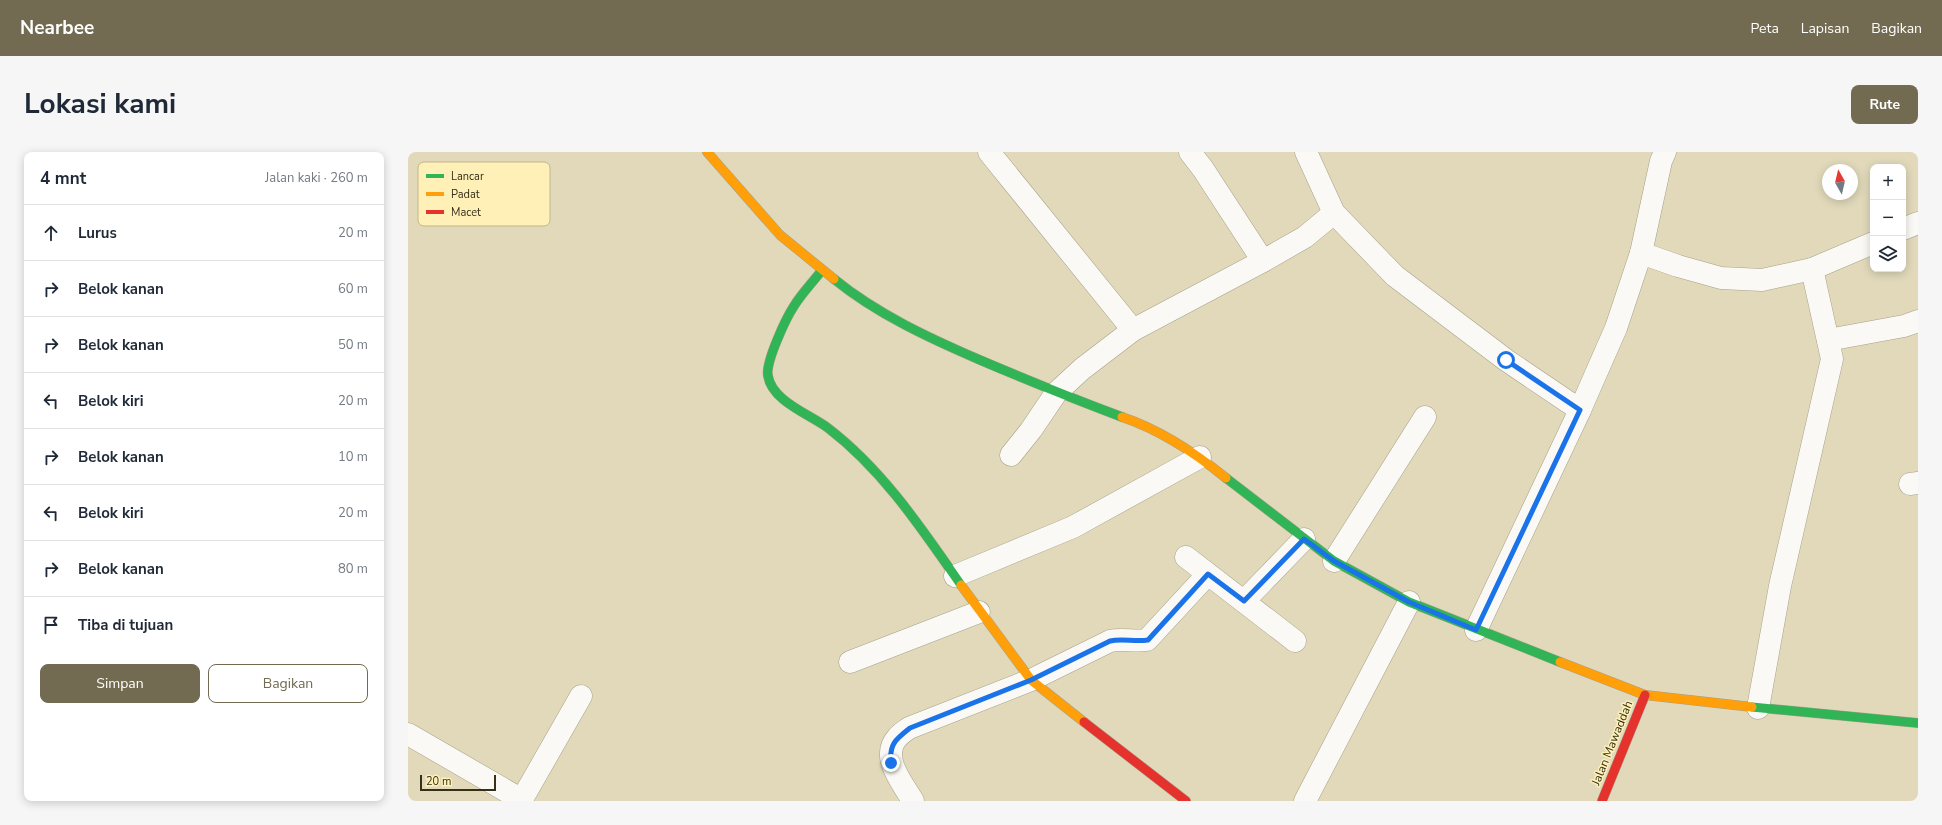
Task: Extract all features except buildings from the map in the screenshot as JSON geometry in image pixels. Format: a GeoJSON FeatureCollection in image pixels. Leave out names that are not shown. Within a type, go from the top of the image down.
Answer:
{"type":"FeatureCollection","features":[{"type":"Feature","properties":{"kind":"street"},"geometry":{"type":"LineString","coordinates":[[707,152],[780,235],[856,297],[934,340],[1056,394],[1143,424],[1200,457],[1334,561],[1409,602],[1476,630],[1645,695],[1758,708],[1918,723]]}},
{"type":"Feature","properties":{"kind":"street"},"geometry":{"type":"LineString","coordinates":[[989,152],[1133,330]]}},
{"type":"Feature","properties":{"kind":"street"},"geometry":{"type":"LineString","coordinates":[[1190,152],[1203,169],[1263,261]]}},
{"type":"Feature","properties":{"kind":"street"},"geometry":{"type":"LineString","coordinates":[[1306,152],[1334,213],[1395,276],[1483,343],[1580,410]]}},
{"type":"Feature","properties":{"kind":"street"},"geometry":{"type":"LineString","coordinates":[[1476,630],[1580,410],[1616,328],[1641,253],[1661,161],[1665,152]]}},
{"type":"Feature","properties":{"kind":"street"},"geometry":{"type":"LineString","coordinates":[[1011,455],[1031,430],[1056,394],[1082,369],[1133,330],[1305,237],[1334,213]]}},
{"type":"Feature","properties":{"kind":"street"},"geometry":{"type":"LineString","coordinates":[[1906,228],[1918,223]]}},
{"type":"Feature","properties":{"kind":"street"},"geometry":{"type":"LineString","coordinates":[[1641,253],[1678,266],[1721,278],[1762,280],[1812,270],[1870,243]]}},
{"type":"Feature","properties":{"kind":"street"},"geometry":{"type":"LineString","coordinates":[[822,270],[793,307],[772,352],[767,374],[770,387],[780,398],[828,428],[879,475],[928,537],[979,612],[1031,680],[1186,801]]}},
{"type":"Feature","properties":{"kind":"street"},"geometry":{"type":"LineString","coordinates":[[1758,708],[1780,586],[1832,359],[1812,270]]}},
{"type":"Feature","properties":{"kind":"street"},"geometry":{"type":"LineString","coordinates":[[1828,340],[1904,326],[1918,321]]}},
{"type":"Feature","properties":{"kind":"street"},"geometry":{"type":"LineString","coordinates":[[1334,561],[1425,417]]}},
{"type":"Feature","properties":{"kind":"street"},"geometry":{"type":"LineString","coordinates":[[955,576],[1073,527],[1200,457]]}},
{"type":"Feature","properties":{"kind":"street"},"geometry":{"type":"LineString","coordinates":[[1244,601],[1304,539]]}},
{"type":"Feature","properties":{"kind":"street"},"geometry":{"type":"LineString","coordinates":[[1186,557],[1295,641]]}},
{"type":"Feature","properties":{"kind":"street"},"geometry":{"type":"LineString","coordinates":[[913,801],[891,763],[890,753],[896,738],[916,726],[1031,680],[1110,641],[1118,639],[1138,642],[1148,640],[1208,574]]}},
{"type":"Feature","properties":{"kind":"street"},"geometry":{"type":"LineString","coordinates":[[1305,801],[1409,602]]}},
{"type":"Feature","properties":{"kind":"street"},"geometry":{"type":"LineString","coordinates":[[850,662],[979,612]]}},
{"type":"Feature","properties":{"kind":"street","name":"Jalan Mawaddah"},"geometry":{"type":"LineString","coordinates":[[1602,801],[1645,695]]}},
{"type":"Feature","properties":{"kind":"street"},"geometry":{"type":"LineString","coordinates":[[408,734],[521,800],[581,696]]}},
{"type":"Feature","properties":{"kind":"traffic: fast"},"geometry":{"type":"LineString","coordinates":[[822,270],[797,301],[781,330],[768,370],[771,385],[776,393],[784,400],[828,428],[866,462],[900,501],[932,543],[961,585]]}},
{"type":"Feature","properties":{"kind":"traffic: fast"},"geometry":{"type":"LineString","coordinates":[[834,279],[868,303],[923,334],[1015,375],[1122,417]]}},
{"type":"Feature","properties":{"kind":"traffic: fast"},"geometry":{"type":"LineString","coordinates":[[1226,478],[1334,561],[1409,602],[1560,662]]}},
{"type":"Feature","properties":{"kind":"traffic: fast"},"geometry":{"type":"LineString","coordinates":[[1752,707],[1918,723]]}},
{"type":"Feature","properties":{"kind":"traffic: slow"},"geometry":{"type":"LineString","coordinates":[[707,152],[780,235],[834,279]]}},
{"type":"Feature","properties":{"kind":"traffic: slow"},"geometry":{"type":"LineString","coordinates":[[1122,417],[1164,435],[1202,459],[1226,478]]}},
{"type":"Feature","properties":{"kind":"traffic: slow"},"geometry":{"type":"LineString","coordinates":[[961,585],[1031,680],[1084,722]]}},
{"type":"Feature","properties":{"kind":"traffic: slow"},"geometry":{"type":"LineString","coordinates":[[1560,662],[1645,695],[1752,707]]}},
{"type":"Feature","properties":{"kind":"traffic: jam"},"geometry":{"type":"LineString","coordinates":[[1602,801],[1645,695]]}},
{"type":"Feature","properties":{"kind":"traffic: jam"},"geometry":{"type":"LineString","coordinates":[[1084,722],[1186,801]]}},
{"type":"Feature","properties":{"kind":"route"},"geometry":{"type":"LineString","coordinates":[[891,763],[890,753],[896,738],[910,728],[1031,680],[1110,641],[1118,639],[1138,642],[1148,640],[1163,626],[1208,574],[1244,601],[1304,539],[1334,561],[1409,602],[1476,630],[1580,410],[1506,360]]}}]}
